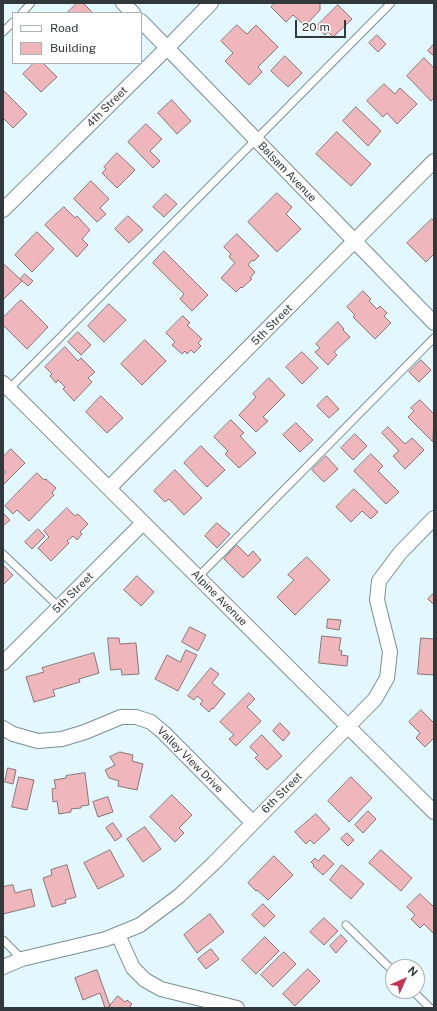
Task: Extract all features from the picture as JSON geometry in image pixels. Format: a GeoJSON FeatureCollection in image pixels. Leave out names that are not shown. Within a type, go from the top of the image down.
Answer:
{"type":"FeatureCollection","features":[{"type":"Feature","properties":{"kind":"street"},"geometry":{"type":"LineString","coordinates":[[123,3],[132,12]]}},
{"type":"Feature","properties":{"kind":"street","name":"4th Street"},"geometry":{"type":"LineString","coordinates":[[3,210],[211,3]]}},
{"type":"Feature","properties":{"kind":"street","name":"Balsam Avenue"},"geometry":{"type":"LineString","coordinates":[[142,22],[434,323]]}},
{"type":"Feature","properties":{"kind":"street","name":"5th Street"},"geometry":{"type":"LineString","coordinates":[[109,488],[434,161]]}},
{"type":"Feature","properties":{"kind":"street","name":"Alpine Avenue"},"geometry":{"type":"LineString","coordinates":[[6,386],[434,812]]}},
{"type":"Feature","properties":{"kind":"street","name":"6th Street"},"geometry":{"type":"LineString","coordinates":[[3,967],[22,959],[106,939],[140,925],[179,896],[214,864],[375,699],[386,678],[390,652],[377,600],[379,581],[400,553],[434,518]]}},
{"type":"Feature","properties":{"kind":"street","name":"5th Street"},"geometry":{"type":"LineString","coordinates":[[3,663],[143,523]]}},
{"type":"Feature","properties":{"kind":"street","name":"Valley View Drive"},"geometry":{"type":"LineString","coordinates":[[3,728],[13,734],[38,741],[62,739],[121,717],[136,717],[151,722],[164,733],[253,823]]}},
{"type":"Feature","properties":{"kind":"street"},"geometry":{"type":"LineString","coordinates":[[118,935],[133,968],[145,980],[161,989],[237,1008]]}},
{"type":"Feature","properties":{"kind":"lane"},"geometry":{"type":"LineString","coordinates":[[23,12],[31,3]]}},
{"type":"Feature","properties":{"kind":"lane"},"geometry":{"type":"LineString","coordinates":[[6,386],[256,140],[391,3]]}},
{"type":"Feature","properties":{"kind":"lane"},"geometry":{"type":"LineString","coordinates":[[3,32],[12,23]]}},
{"type":"Feature","properties":{"kind":"lane"},"geometry":{"type":"LineString","coordinates":[[198,577],[434,338]]}},
{"type":"Feature","properties":{"kind":"lane"},"geometry":{"type":"LineString","coordinates":[[3,554],[59,607]]}},
{"type":"Feature","properties":{"kind":"lane"},"geometry":{"type":"LineString","coordinates":[[346,925],[385,963]]}},
{"type":"Feature","properties":{"kind":"lane"},"geometry":{"type":"LineString","coordinates":[[3,940],[22,959]]}},
{"type":"Feature","properties":{"kind":"lane"},"geometry":{"type":"LineString","coordinates":[[421,999],[430,1008]]}},
{"type":"Feature","properties":{"kind":"building"},"geometry":{"type":"Polygon","coordinates":[[[77,3],[83,3],[92,12],[68,12],[77,3]]]}},
{"type":"Feature","properties":{"kind":"building"},"geometry":{"type":"Polygon","coordinates":[[[275,3],[320,3],[320,10],[305,26],[293,15],[286,22],[271,7],[275,3]]]}},
{"type":"Feature","properties":{"kind":"building"},"geometry":{"type":"Polygon","coordinates":[[[338,5],[352,19],[333,37],[328,32],[325,35],[316,27],[338,5]]]}},
{"type":"Feature","properties":{"kind":"building"},"geometry":{"type":"Polygon","coordinates":[[[237,25],[247,34],[256,25],[278,47],[258,67],[262,72],[249,85],[225,61],[233,53],[221,41],[237,25]]]}},
{"type":"Feature","properties":{"kind":"building"},"geometry":{"type":"Polygon","coordinates":[[[377,35],[386,44],[378,52],[369,43],[377,35]]]}},
{"type":"Feature","properties":{"kind":"building"},"geometry":{"type":"Polygon","coordinates":[[[434,44],[434,56],[428,51],[434,44]]]}},
{"type":"Feature","properties":{"kind":"building"},"geometry":{"type":"Polygon","coordinates":[[[285,56],[302,73],[288,87],[271,71],[285,56]]]}},
{"type":"Feature","properties":{"kind":"building"},"geometry":{"type":"Polygon","coordinates":[[[424,58],[434,68],[434,98],[431,101],[407,76],[424,58]]]}},
{"type":"Feature","properties":{"kind":"building"},"geometry":{"type":"Polygon","coordinates":[[[33,64],[44,64],[57,77],[41,92],[23,74],[33,64]]]}},
{"type":"Feature","properties":{"kind":"building"},"geometry":{"type":"Polygon","coordinates":[[[384,84],[395,94],[400,88],[417,104],[397,124],[387,113],[383,117],[367,101],[384,84]]]}},
{"type":"Feature","properties":{"kind":"building"},"geometry":{"type":"Polygon","coordinates":[[[3,90],[27,114],[13,128],[3,118],[3,90]]]}},
{"type":"Feature","properties":{"kind":"building"},"geometry":{"type":"Polygon","coordinates":[[[172,100],[191,121],[177,134],[158,113],[172,100]]]}},
{"type":"Feature","properties":{"kind":"building"},"geometry":{"type":"Polygon","coordinates":[[[356,107],[381,131],[368,146],[343,121],[356,107]]]}},
{"type":"Feature","properties":{"kind":"building"},"geometry":{"type":"Polygon","coordinates":[[[146,124],[162,139],[150,151],[160,161],[153,168],[128,142],[146,124]]]}},
{"type":"Feature","properties":{"kind":"building"},"geometry":{"type":"Polygon","coordinates":[[[337,132],[371,164],[351,186],[316,154],[337,132]]]}},
{"type":"Feature","properties":{"kind":"building"},"geometry":{"type":"Polygon","coordinates":[[[117,153],[135,170],[117,188],[102,173],[106,169],[104,167],[117,153]]]}},
{"type":"Feature","properties":{"kind":"building"},"geometry":{"type":"Polygon","coordinates":[[[91,181],[109,199],[100,208],[106,214],[97,222],[74,199],[91,181]]]}},
{"type":"Feature","properties":{"kind":"building"},"geometry":{"type":"Polygon","coordinates":[[[277,193],[292,207],[286,214],[301,229],[277,252],[248,222],[277,193]]]}},
{"type":"Feature","properties":{"kind":"building"},"geometry":{"type":"Polygon","coordinates":[[[166,194],[177,204],[164,217],[153,207],[166,194]]]}},
{"type":"Feature","properties":{"kind":"building"},"geometry":{"type":"Polygon","coordinates":[[[64,207],[75,218],[77,216],[90,230],[82,239],[88,245],[77,257],[45,225],[64,207]]]}},
{"type":"Feature","properties":{"kind":"building"},"geometry":{"type":"Polygon","coordinates":[[[128,216],[143,230],[129,243],[115,229],[128,216]]]}},
{"type":"Feature","properties":{"kind":"building"},"geometry":{"type":"Polygon","coordinates":[[[432,219],[434,221],[434,254],[426,262],[407,243],[432,219]]]}},
{"type":"Feature","properties":{"kind":"building"},"geometry":{"type":"Polygon","coordinates":[[[37,232],[54,249],[32,272],[15,255],[37,232]]]}},
{"type":"Feature","properties":{"kind":"building"},"geometry":{"type":"Polygon","coordinates":[[[237,234],[259,256],[254,261],[252,260],[248,265],[255,272],[250,278],[252,279],[236,292],[221,278],[235,263],[229,257],[231,254],[224,247],[237,234]]]}},
{"type":"Feature","properties":{"kind":"building"},"geometry":{"type":"Polygon","coordinates":[[[164,251],[208,295],[192,311],[180,299],[184,294],[153,263],[164,251]]]}},
{"type":"Feature","properties":{"kind":"building"},"geometry":{"type":"Polygon","coordinates":[[[5,265],[22,281],[3,300],[3,266],[5,265]]]}},
{"type":"Feature","properties":{"kind":"building"},"geometry":{"type":"Polygon","coordinates":[[[25,274],[33,281],[28,286],[20,279],[25,274]]]}},
{"type":"Feature","properties":{"kind":"building"},"geometry":{"type":"Polygon","coordinates":[[[363,291],[371,299],[369,301],[377,309],[380,306],[387,313],[384,316],[391,323],[375,339],[353,317],[355,315],[347,307],[363,291]]]}},
{"type":"Feature","properties":{"kind":"building"},"geometry":{"type":"Polygon","coordinates":[[[21,300],[48,327],[27,349],[3,325],[3,318],[21,300]]]}},
{"type":"Feature","properties":{"kind":"building"},"geometry":{"type":"Polygon","coordinates":[[[109,304],[126,320],[104,342],[88,326],[109,304]]]}},
{"type":"Feature","properties":{"kind":"building"},"geometry":{"type":"Polygon","coordinates":[[[183,316],[190,323],[187,325],[202,339],[198,343],[201,346],[194,353],[191,350],[187,354],[185,351],[182,354],[172,345],[175,342],[166,333],[183,316]]]}},
{"type":"Feature","properties":{"kind":"building"},"geometry":{"type":"Polygon","coordinates":[[[338,322],[350,337],[334,352],[337,355],[328,365],[315,352],[320,348],[316,344],[338,322]]]}},
{"type":"Feature","properties":{"kind":"building"},"geometry":{"type":"Polygon","coordinates":[[[78,332],[91,345],[81,355],[68,342],[78,332]]]}},
{"type":"Feature","properties":{"kind":"building"},"geometry":{"type":"Polygon","coordinates":[[[145,340],[166,361],[142,385],[121,364],[145,340]]]}},
{"type":"Feature","properties":{"kind":"building"},"geometry":{"type":"Polygon","coordinates":[[[65,347],[78,361],[81,358],[95,372],[88,378],[92,382],[74,401],[63,389],[65,387],[58,380],[56,383],[50,376],[52,374],[45,367],[65,347]]]}},
{"type":"Feature","properties":{"kind":"building"},"geometry":{"type":"Polygon","coordinates":[[[302,352],[318,368],[302,384],[286,367],[302,352]]]}},
{"type":"Feature","properties":{"kind":"building"},"geometry":{"type":"Polygon","coordinates":[[[421,360],[431,370],[419,382],[409,372],[421,360]]]}},
{"type":"Feature","properties":{"kind":"building"},"geometry":{"type":"Polygon","coordinates":[[[269,378],[285,395],[263,417],[268,421],[256,432],[239,415],[256,397],[253,394],[269,378]]]}},
{"type":"Feature","properties":{"kind":"building"},"geometry":{"type":"Polygon","coordinates":[[[101,396],[123,418],[107,433],[86,412],[101,396]]]}},
{"type":"Feature","properties":{"kind":"building"},"geometry":{"type":"Polygon","coordinates":[[[327,396],[339,409],[329,418],[317,406],[327,396]]]}},
{"type":"Feature","properties":{"kind":"building"},"geometry":{"type":"Polygon","coordinates":[[[420,400],[434,414],[433,442],[408,417],[414,411],[411,408],[420,400]]]}},
{"type":"Feature","properties":{"kind":"building"},"geometry":{"type":"Polygon","coordinates":[[[231,420],[244,433],[240,436],[256,453],[239,468],[225,454],[228,451],[214,437],[231,420]]]}},
{"type":"Feature","properties":{"kind":"building"},"geometry":{"type":"Polygon","coordinates":[[[296,423],[313,440],[300,452],[283,435],[296,423]]]}},
{"type":"Feature","properties":{"kind":"building"},"geometry":{"type":"Polygon","coordinates":[[[388,427],[405,444],[412,438],[424,450],[405,469],[393,456],[399,451],[382,433],[388,427]]]}},
{"type":"Feature","properties":{"kind":"building"},"geometry":{"type":"Polygon","coordinates":[[[355,434],[367,446],[353,460],[341,448],[355,434]]]}},
{"type":"Feature","properties":{"kind":"building"},"geometry":{"type":"Polygon","coordinates":[[[201,446],[225,470],[207,487],[184,463],[201,446]]]}},
{"type":"Feature","properties":{"kind":"building"},"geometry":{"type":"Polygon","coordinates":[[[11,449],[25,463],[4,484],[3,475],[6,472],[3,469],[3,457],[11,449]]]}},
{"type":"Feature","properties":{"kind":"building"},"geometry":{"type":"Polygon","coordinates":[[[371,454],[383,466],[378,471],[399,492],[386,504],[354,471],[371,454]]]}},
{"type":"Feature","properties":{"kind":"building"},"geometry":{"type":"Polygon","coordinates":[[[326,456],[338,469],[324,482],[312,470],[326,456]]]}},
{"type":"Feature","properties":{"kind":"building"},"geometry":{"type":"Polygon","coordinates":[[[175,470],[202,498],[184,515],[169,499],[165,502],[154,491],[175,470]]]}},
{"type":"Feature","properties":{"kind":"building"},"geometry":{"type":"Polygon","coordinates":[[[37,473],[56,488],[52,493],[54,495],[29,521],[17,510],[13,514],[5,506],[37,473]]]}},
{"type":"Feature","properties":{"kind":"building"},"geometry":{"type":"Polygon","coordinates":[[[354,489],[378,512],[371,519],[362,511],[351,522],[336,507],[354,489]]]}},
{"type":"Feature","properties":{"kind":"building"},"geometry":{"type":"Polygon","coordinates":[[[67,508],[75,516],[78,514],[88,524],[80,532],[82,534],[77,540],[73,536],[67,541],[69,543],[51,561],[38,548],[49,537],[44,531],[67,508]]]}},
{"type":"Feature","properties":{"kind":"building"},"geometry":{"type":"Polygon","coordinates":[[[3,513],[10,520],[3,526],[3,513]]]}},
{"type":"Feature","properties":{"kind":"building"},"geometry":{"type":"Polygon","coordinates":[[[217,523],[230,534],[217,548],[205,536],[217,523]]]}},
{"type":"Feature","properties":{"kind":"building"},"geometry":{"type":"Polygon","coordinates":[[[38,529],[45,536],[32,549],[25,542],[38,529]]]}},
{"type":"Feature","properties":{"kind":"building"},"geometry":{"type":"Polygon","coordinates":[[[237,545],[248,556],[253,551],[261,560],[243,578],[224,559],[237,545]]]}},
{"type":"Feature","properties":{"kind":"building"},"geometry":{"type":"Polygon","coordinates":[[[307,557],[330,580],[295,615],[277,597],[294,580],[288,575],[307,557]]]}},
{"type":"Feature","properties":{"kind":"building"},"geometry":{"type":"Polygon","coordinates":[[[3,565],[13,575],[3,585],[3,565]]]}},
{"type":"Feature","properties":{"kind":"building"},"geometry":{"type":"Polygon","coordinates":[[[137,576],[154,592],[141,606],[124,590],[137,576]]]}},
{"type":"Feature","properties":{"kind":"building"},"geometry":{"type":"Polygon","coordinates":[[[434,593],[434,605],[428,599],[434,593]]]}},
{"type":"Feature","properties":{"kind":"building"},"geometry":{"type":"Polygon","coordinates":[[[328,619],[341,620],[339,630],[327,628],[328,619]]]}},
{"type":"Feature","properties":{"kind":"building"},"geometry":{"type":"Polygon","coordinates":[[[190,627],[206,635],[198,651],[182,642],[190,627]]]}},
{"type":"Feature","properties":{"kind":"building"},"geometry":{"type":"Polygon","coordinates":[[[322,636],[341,638],[339,650],[342,651],[341,655],[348,656],[347,666],[319,663],[322,636]]]}},
{"type":"Feature","properties":{"kind":"building"},"geometry":{"type":"Polygon","coordinates":[[[108,638],[119,638],[120,644],[136,643],[139,674],[122,675],[121,669],[111,670],[108,638]]]}},
{"type":"Feature","properties":{"kind":"building"},"geometry":{"type":"Polygon","coordinates":[[[421,638],[434,639],[434,675],[418,674],[421,638]]]}},
{"type":"Feature","properties":{"kind":"building"},"geometry":{"type":"Polygon","coordinates":[[[186,650],[197,655],[178,691],[155,679],[167,655],[180,662],[186,650]]]}},
{"type":"Feature","properties":{"kind":"building"},"geometry":{"type":"Polygon","coordinates":[[[94,653],[99,673],[79,679],[80,682],[53,690],[55,696],[34,702],[26,677],[44,672],[42,668],[94,653]]]}},
{"type":"Feature","properties":{"kind":"building"},"geometry":{"type":"Polygon","coordinates":[[[211,668],[219,674],[212,683],[225,694],[209,712],[200,704],[203,701],[197,696],[194,700],[188,696],[211,668]]]}},
{"type":"Feature","properties":{"kind":"building"},"geometry":{"type":"Polygon","coordinates":[[[249,693],[255,699],[247,707],[261,721],[236,746],[229,739],[234,735],[220,722],[249,693]]]}},
{"type":"Feature","properties":{"kind":"building"},"geometry":{"type":"Polygon","coordinates":[[[421,710],[434,723],[434,738],[425,747],[416,738],[420,733],[409,722],[421,710]]]}},
{"type":"Feature","properties":{"kind":"building"},"geometry":{"type":"Polygon","coordinates":[[[280,723],[290,733],[283,741],[273,731],[280,723]]]}},
{"type":"Feature","properties":{"kind":"building"},"geometry":{"type":"Polygon","coordinates":[[[262,735],[282,756],[267,770],[255,758],[258,755],[250,747],[262,735]]]}},
{"type":"Feature","properties":{"kind":"building"},"geometry":{"type":"Polygon","coordinates":[[[120,752],[133,755],[132,761],[143,764],[137,790],[118,786],[119,781],[109,778],[105,770],[115,765],[110,757],[120,752]]]}},
{"type":"Feature","properties":{"kind":"building"},"geometry":{"type":"Polygon","coordinates":[[[8,768],[16,770],[13,784],[5,782],[8,768]]]}},
{"type":"Feature","properties":{"kind":"building"},"geometry":{"type":"Polygon","coordinates":[[[85,773],[89,805],[71,809],[71,812],[59,814],[57,801],[53,802],[52,789],[56,788],[54,780],[66,778],[66,776],[85,773]]]}},
{"type":"Feature","properties":{"kind":"building"},"geometry":{"type":"Polygon","coordinates":[[[19,777],[34,780],[27,810],[12,807],[19,777]]]}},
{"type":"Feature","properties":{"kind":"building"},"geometry":{"type":"Polygon","coordinates":[[[351,777],[372,798],[349,822],[328,801],[351,777]]]}},
{"type":"Feature","properties":{"kind":"building"},"geometry":{"type":"Polygon","coordinates":[[[172,795],[192,815],[179,828],[184,833],[175,842],[150,817],[172,795]]]}},
{"type":"Feature","properties":{"kind":"building"},"geometry":{"type":"Polygon","coordinates":[[[108,797],[113,812],[98,817],[93,802],[108,797]]]}},
{"type":"Feature","properties":{"kind":"building"},"geometry":{"type":"Polygon","coordinates":[[[368,811],[376,819],[363,833],[355,825],[368,811]]]}},
{"type":"Feature","properties":{"kind":"building"},"geometry":{"type":"Polygon","coordinates":[[[316,814],[330,829],[314,844],[310,840],[306,844],[295,832],[316,814]]]}},
{"type":"Feature","properties":{"kind":"building"},"geometry":{"type":"Polygon","coordinates":[[[113,823],[122,836],[115,841],[106,828],[113,823]]]}},
{"type":"Feature","properties":{"kind":"building"},"geometry":{"type":"Polygon","coordinates":[[[145,827],[161,849],[143,862],[127,839],[145,827]]]}},
{"type":"Feature","properties":{"kind":"building"},"geometry":{"type":"Polygon","coordinates":[[[347,833],[354,840],[348,846],[341,839],[347,833]]]}},
{"type":"Feature","properties":{"kind":"building"},"geometry":{"type":"Polygon","coordinates":[[[110,850],[124,876],[98,889],[84,863],[110,850]]]}},
{"type":"Feature","properties":{"kind":"building"},"geometry":{"type":"Polygon","coordinates":[[[381,850],[412,878],[401,891],[369,863],[381,850]]]}},
{"type":"Feature","properties":{"kind":"building"},"geometry":{"type":"Polygon","coordinates":[[[324,855],[334,864],[323,875],[313,866],[314,865],[311,862],[315,858],[318,861],[324,855]]]}},
{"type":"Feature","properties":{"kind":"building"},"geometry":{"type":"Polygon","coordinates":[[[274,856],[293,875],[268,900],[248,883],[274,856]]]}},
{"type":"Feature","properties":{"kind":"building"},"geometry":{"type":"Polygon","coordinates":[[[67,865],[76,897],[65,900],[66,903],[52,907],[43,878],[52,875],[51,870],[67,865]]]}},
{"type":"Feature","properties":{"kind":"building"},"geometry":{"type":"Polygon","coordinates":[[[342,865],[364,884],[351,899],[330,880],[342,865]]]}},
{"type":"Feature","properties":{"kind":"building"},"geometry":{"type":"Polygon","coordinates":[[[13,885],[15,893],[31,889],[35,906],[3,914],[3,887],[13,885]]]}},
{"type":"Feature","properties":{"kind":"building"},"geometry":{"type":"Polygon","coordinates":[[[420,894],[434,907],[434,934],[424,924],[420,928],[411,919],[415,915],[407,907],[420,894]]]}},
{"type":"Feature","properties":{"kind":"building"},"geometry":{"type":"Polygon","coordinates":[[[263,904],[275,916],[264,927],[252,915],[263,904]]]}},
{"type":"Feature","properties":{"kind":"building"},"geometry":{"type":"Polygon","coordinates":[[[210,914],[224,932],[197,953],[184,935],[210,914]]]}},
{"type":"Feature","properties":{"kind":"building"},"geometry":{"type":"Polygon","coordinates":[[[324,918],[338,931],[324,945],[310,932],[324,918]]]}},
{"type":"Feature","properties":{"kind":"building"},"geometry":{"type":"Polygon","coordinates":[[[341,935],[347,941],[336,953],[330,946],[341,935]]]}},
{"type":"Feature","properties":{"kind":"building"},"geometry":{"type":"Polygon","coordinates":[[[265,937],[279,951],[256,974],[242,960],[265,937]]]}},
{"type":"Feature","properties":{"kind":"building"},"geometry":{"type":"Polygon","coordinates":[[[211,949],[219,959],[206,969],[198,959],[211,949]]]}},
{"type":"Feature","properties":{"kind":"building"},"geometry":{"type":"Polygon","coordinates":[[[284,952],[296,964],[273,987],[261,975],[284,952]]]}},
{"type":"Feature","properties":{"kind":"building"},"geometry":{"type":"Polygon","coordinates":[[[308,969],[320,981],[295,1006],[283,994],[308,969]]]}},
{"type":"Feature","properties":{"kind":"building"},"geometry":{"type":"Polygon","coordinates":[[[97,970],[110,1006],[108,1008],[105,1008],[100,993],[83,1000],[75,978],[97,970]]]}},
{"type":"Feature","properties":{"kind":"building"},"geometry":{"type":"Polygon","coordinates":[[[118,996],[125,1002],[127,1000],[132,1004],[130,1006],[132,1008],[108,1008],[118,996]]]}}]}
